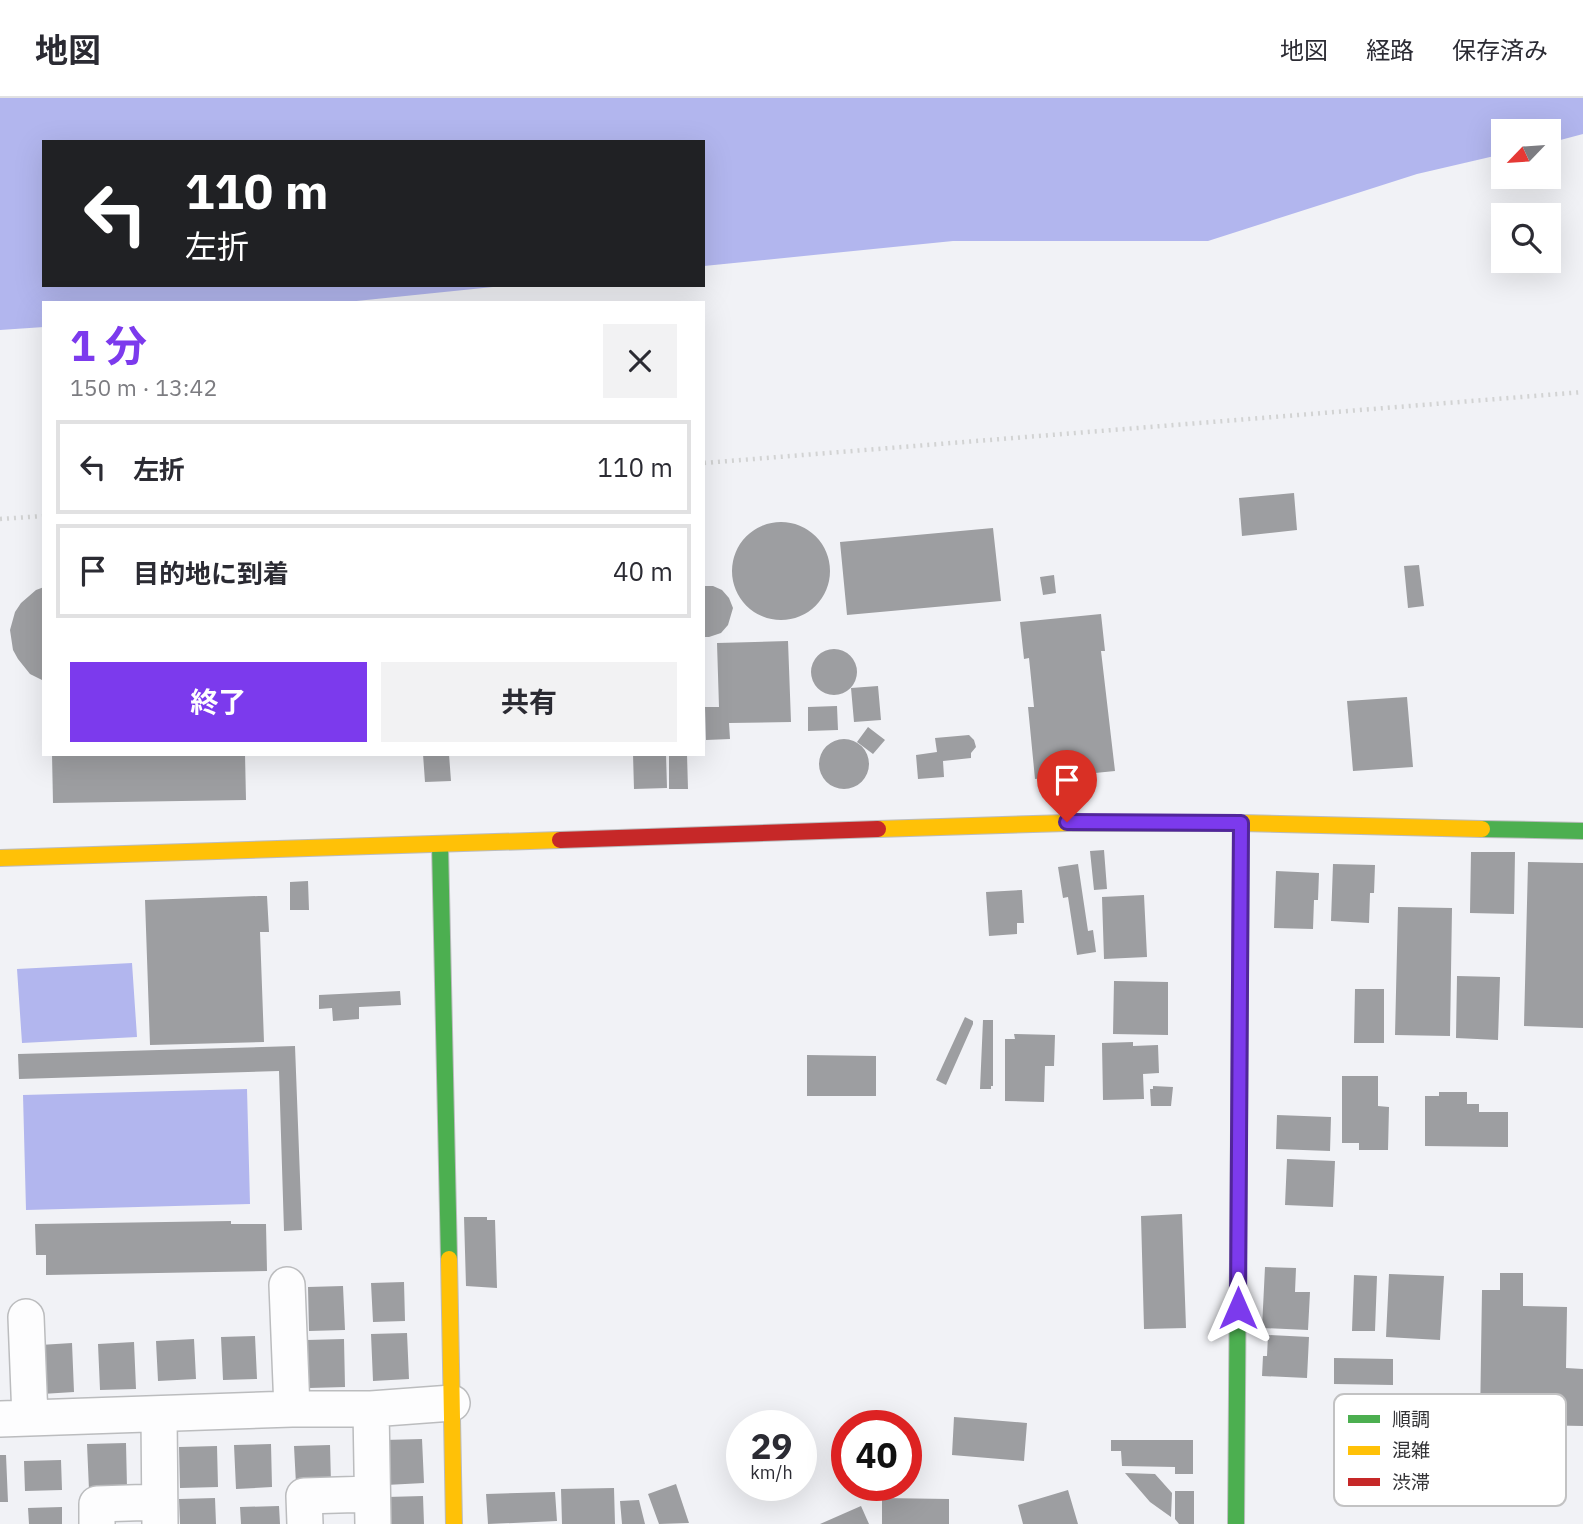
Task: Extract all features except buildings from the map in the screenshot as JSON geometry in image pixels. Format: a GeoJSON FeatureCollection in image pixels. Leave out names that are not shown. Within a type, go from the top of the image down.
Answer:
{"type":"FeatureCollection","features":[{"type":"Feature","properties":{"kind":"street"},"geometry":{"type":"LineString","coordinates":[[0,858],[1067,822],[1583,831]]}},
{"type":"Feature","properties":{"kind":"street"},"geometry":{"type":"LineString","coordinates":[[1236,1524],[1241,823]]}},
{"type":"Feature","properties":{"kind":"street"},"geometry":{"type":"LineString","coordinates":[[440,845],[454,1524]]}},
{"type":"Feature","properties":{"kind":"street"},"geometry":{"type":"LineString","coordinates":[[287,1286],[292,1409]]}},
{"type":"Feature","properties":{"kind":"street"},"geometry":{"type":"LineString","coordinates":[[26,1317],[15,1419],[292,1409],[371,1409],[452,1403]]}},
{"type":"Feature","properties":{"kind":"street"},"geometry":{"type":"LineString","coordinates":[[305,1524],[304,1496],[372,1509],[371,1409]]}},
{"type":"Feature","properties":{"kind":"street"},"geometry":{"type":"LineString","coordinates":[[97,1524],[97,1504],[159,1513],[159,1414]]}},
{"type":"Feature","properties":{"kind":"path"},"geometry":{"type":"LineString","coordinates":[[705,463],[1583,392]]}},
{"type":"Feature","properties":{"kind":"path"},"geometry":{"type":"LineString","coordinates":[[0,519],[42,516]]}},
{"type":"Feature","properties":{"kind":"water"},"geometry":{"type":"Polygon","coordinates":[[[0,98],[1583,98],[1583,134],[1561,140],[1561,119],[1491,119],[1491,157],[1417,174],[1208,241],[953,241],[705,266],[705,140],[42,140],[42,287],[493,287],[356,301],[42,301],[42,327],[0,330],[0,98]]]}},
{"type":"Feature","properties":{"kind":"water"},"geometry":{"type":"Polygon","coordinates":[[[132,963],[137,1037],[22,1043],[17,969],[132,963]]]}},
{"type":"Feature","properties":{"kind":"water"},"geometry":{"type":"Polygon","coordinates":[[[247,1089],[250,1204],[26,1210],[23,1095],[247,1089]]]}},
{"type":"Feature","properties":{"kind":"traffic: fast"},"geometry":{"type":"LineString","coordinates":[[1482,829],[1583,831]]}},
{"type":"Feature","properties":{"kind":"traffic: fast"},"geometry":{"type":"LineString","coordinates":[[440,845],[449,1259]]}},
{"type":"Feature","properties":{"kind":"traffic: fast"},"geometry":{"type":"LineString","coordinates":[[1236,1524],[1239,1128]]}},
{"type":"Feature","properties":{"kind":"traffic: slow"},"geometry":{"type":"LineString","coordinates":[[878,829],[1067,823],[1241,823],[1482,829]]}},
{"type":"Feature","properties":{"kind":"traffic: slow"},"geometry":{"type":"LineString","coordinates":[[1239,1128],[1241,823]]}},
{"type":"Feature","properties":{"kind":"traffic: slow"},"geometry":{"type":"LineString","coordinates":[[0,858],[560,840]]}},
{"type":"Feature","properties":{"kind":"traffic: slow"},"geometry":{"type":"LineString","coordinates":[[449,1259],[454,1524]]}},
{"type":"Feature","properties":{"kind":"traffic: jam"},"geometry":{"type":"LineString","coordinates":[[560,840],[878,829]]}},
{"type":"Feature","properties":{"kind":"route"},"geometry":{"type":"LineString","coordinates":[[1067,822],[1241,823],[1238,1308]]}}]}
